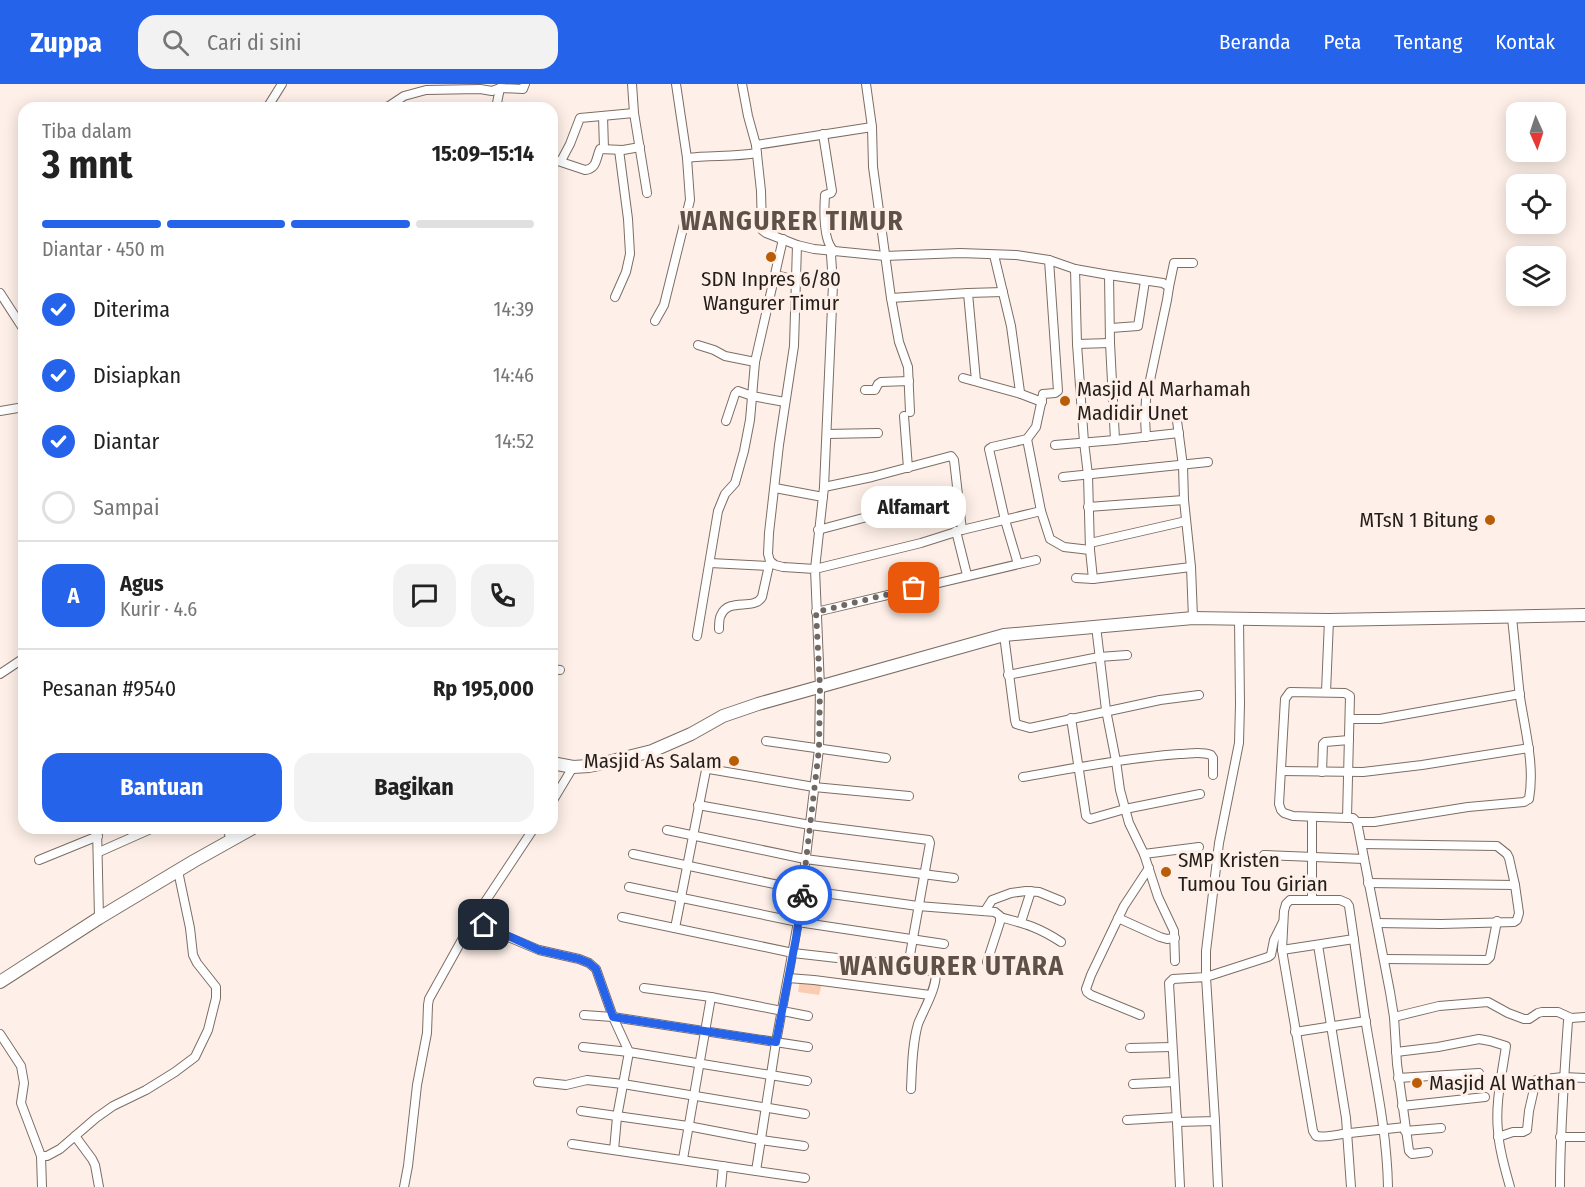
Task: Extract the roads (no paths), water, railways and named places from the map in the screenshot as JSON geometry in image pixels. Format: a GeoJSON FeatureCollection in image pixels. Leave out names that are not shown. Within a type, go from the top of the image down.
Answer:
{"type":"FeatureCollection","features":[{"type":"Feature","properties":{"kind":"street"},"geometry":{"type":"LineString","coordinates":[[271,102],[282,84]]}},
{"type":"Feature","properties":{"kind":"street"},"geometry":{"type":"LineString","coordinates":[[395,102],[404,96],[426,90],[485,87],[492,91],[500,88],[523,89],[525,84]]}},
{"type":"Feature","properties":{"kind":"street"},"geometry":{"type":"LineString","coordinates":[[632,84],[634,113],[647,193]]}},
{"type":"Feature","properties":{"kind":"street"},"geometry":{"type":"LineString","coordinates":[[655,321],[664,305],[690,200],[687,158],[676,84]]}},
{"type":"Feature","properties":{"kind":"street"},"geometry":{"type":"LineString","coordinates":[[742,84],[757,149],[762,230],[766,233],[814,249],[885,256],[960,253],[1016,255],[1048,260],[1075,269],[1163,283],[1168,287]]}},
{"type":"Feature","properties":{"kind":"street"},"geometry":{"type":"LineString","coordinates":[[866,84],[872,127],[873,167],[891,298],[899,342],[908,367],[908,468]]}},
{"type":"Feature","properties":{"kind":"street"},"geometry":{"type":"LineString","coordinates":[[497,102],[500,88]]}},
{"type":"Feature","properties":{"kind":"street"},"geometry":{"type":"LineString","coordinates":[[558,158],[570,144],[580,118],[634,113]]}},
{"type":"Feature","properties":{"kind":"street"},"geometry":{"type":"LineString","coordinates":[[603,116],[604,148]]}},
{"type":"Feature","properties":{"kind":"street"},"geometry":{"type":"LineString","coordinates":[[687,158],[745,155],[757,149],[823,134],[872,127]]}},
{"type":"Feature","properties":{"kind":"street"},"geometry":{"type":"LineString","coordinates":[[823,134],[832,191],[825,195],[824,227],[830,248],[834,251]]}},
{"type":"Feature","properties":{"kind":"street"},"geometry":{"type":"LineString","coordinates":[[558,161],[589,170],[595,166],[599,150],[640,147]]}},
{"type":"Feature","properties":{"kind":"street"},"geometry":{"type":"LineString","coordinates":[[615,297],[626,272],[630,254],[619,150]]}},
{"type":"Feature","properties":{"kind":"street"},"geometry":{"type":"LineString","coordinates":[[697,636],[719,508],[725,494],[735,483],[741,463],[750,420],[754,362],[783,239]]}},
{"type":"Feature","properties":{"kind":"street"},"geometry":{"type":"LineString","coordinates":[[719,629],[721,615],[728,608],[735,604],[760,601],[770,564],[769,533],[794,346],[797,245]]}},
{"type":"Feature","properties":{"kind":"street"},"geometry":{"type":"LineString","coordinates":[[756,1171],[770,1076],[798,922],[819,749],[820,687],[815,569],[824,487],[833,284],[831,255],[834,251]]}},
{"type":"Feature","properties":{"kind":"street"},"geometry":{"type":"LineString","coordinates":[[994,255],[1014,344],[1021,394]]}},
{"type":"Feature","properties":{"kind":"street"},"geometry":{"type":"LineString","coordinates":[[1018,564],[1005,520],[989,449],[1027,439],[1036,427],[1043,394],[1057,392],[1048,260]]}},
{"type":"Feature","properties":{"kind":"street"},"geometry":{"type":"LineString","coordinates":[[1146,437],[1144,418],[1146,399],[1174,263],[1193,263]]}},
{"type":"Feature","properties":{"kind":"street"},"geometry":{"type":"LineString","coordinates":[[1075,269],[1077,344],[1094,579]]}},
{"type":"Feature","properties":{"kind":"street"},"geometry":{"type":"LineString","coordinates":[[776,275],[796,280]]}},
{"type":"Feature","properties":{"kind":"street"},"geometry":{"type":"LineString","coordinates":[[1109,275],[1115,440]]}},
{"type":"Feature","properties":{"kind":"street"},"geometry":{"type":"LineString","coordinates":[[1111,328],[1138,326],[1145,281]]}},
{"type":"Feature","properties":{"kind":"street"},"geometry":{"type":"LineString","coordinates":[[891,298],[968,292],[1003,292]]}},
{"type":"Feature","properties":{"kind":"street"},"geometry":{"type":"LineString","coordinates":[[968,292],[976,381]]}},
{"type":"Feature","properties":{"kind":"street"},"geometry":{"type":"LineString","coordinates":[[0,293],[18,321]]}},
{"type":"Feature","properties":{"kind":"street"},"geometry":{"type":"LineString","coordinates":[[1077,344],[1110,343]]}},
{"type":"Feature","properties":{"kind":"street"},"geometry":{"type":"LineString","coordinates":[[698,345],[714,350],[725,357],[754,362]]}},
{"type":"Feature","properties":{"kind":"street"},"geometry":{"type":"LineString","coordinates":[[963,378],[1041,402]]}},
{"type":"Feature","properties":{"kind":"street"},"geometry":{"type":"LineString","coordinates":[[865,390],[875,390],[881,382],[909,381]]}},
{"type":"Feature","properties":{"kind":"street"},"geometry":{"type":"LineString","coordinates":[[726,421],[736,392],[741,391],[752,396],[785,402]]}},
{"type":"Feature","properties":{"kind":"street"},"geometry":{"type":"LineString","coordinates":[[0,411],[18,408]]}},
{"type":"Feature","properties":{"kind":"street"},"geometry":{"type":"LineString","coordinates":[[1176,413],[1183,466],[1193,618]]}},
{"type":"Feature","properties":{"kind":"street"},"geometry":{"type":"LineString","coordinates":[[827,434],[878,433]]}},
{"type":"Feature","properties":{"kind":"street"},"geometry":{"type":"LineString","coordinates":[[1055,445],[1179,433]]}},
{"type":"Feature","properties":{"kind":"street"},"geometry":{"type":"LineString","coordinates":[[1027,439],[1041,512],[1050,539],[1064,547],[1090,546],[1186,521]]}},
{"type":"Feature","properties":{"kind":"street"},"geometry":{"type":"LineString","coordinates":[[824,487],[951,456],[954,460],[959,531],[967,575]]}},
{"type":"Feature","properties":{"kind":"street"},"geometry":{"type":"LineString","coordinates":[[1063,477],[1208,462]]}},
{"type":"Feature","properties":{"kind":"street"},"geometry":{"type":"LineString","coordinates":[[775,488],[823,497]]}},
{"type":"Feature","properties":{"kind":"street"},"geometry":{"type":"LineString","coordinates":[[818,530],[916,504],[957,490]]}},
{"type":"Feature","properties":{"kind":"street"},"geometry":{"type":"LineString","coordinates":[[1088,507],[1184,500]]}},
{"type":"Feature","properties":{"kind":"street"},"geometry":{"type":"LineString","coordinates":[[710,563],[770,564],[815,569],[1041,512]]}},
{"type":"Feature","properties":{"kind":"street"},"geometry":{"type":"LineString","coordinates":[[816,612],[1036,560]]}},
{"type":"Feature","properties":{"kind":"street"},"geometry":{"type":"LineString","coordinates":[[1076,578],[1094,579],[1191,567]]}},
{"type":"Feature","properties":{"kind":"street"},"geometry":{"type":"LineString","coordinates":[[558,764],[573,767],[604,763],[652,751],[691,734],[723,716],[758,704],[1004,635],[1193,618],[1329,620],[1585,615]]}},
{"type":"Feature","properties":{"kind":"street"},"geometry":{"type":"LineString","coordinates":[[1357,822],[1374,822],[1468,807],[1527,801],[1530,798],[1529,748],[1520,694],[1512,618]]}},
{"type":"Feature","properties":{"kind":"street"},"geometry":{"type":"LineString","coordinates":[[1218,1187],[1206,951],[1219,843],[1239,743],[1239,619]]}},
{"type":"Feature","properties":{"kind":"street"},"geometry":{"type":"LineString","coordinates":[[1326,692],[1329,620]]}},
{"type":"Feature","properties":{"kind":"street"},"geometry":{"type":"LineString","coordinates":[[1096,626],[1106,710],[1120,790],[1134,836],[1144,854],[1158,897],[1171,924],[1175,938],[1175,961]]}},
{"type":"Feature","properties":{"kind":"street"},"geometry":{"type":"LineString","coordinates":[[1004,635],[1016,724],[1030,728],[1106,710],[1198,695]]}},
{"type":"Feature","properties":{"kind":"street"},"geometry":{"type":"LineString","coordinates":[[1008,675],[1099,657],[1127,655]]}},
{"type":"Feature","properties":{"kind":"street"},"geometry":{"type":"LineString","coordinates":[[0,674],[18,662]]}},
{"type":"Feature","properties":{"kind":"street"},"geometry":{"type":"LineString","coordinates":[[1347,818],[1350,719],[1348,694],[1290,692],[1286,696],[1279,804],[1284,813],[1293,816],[1312,817],[1347,818],[1353,818],[1357,822],[1385,959],[1394,1017],[1398,1078],[1410,1153],[1428,1152]]}},
{"type":"Feature","properties":{"kind":"street"},"geometry":{"type":"LineString","coordinates":[[1350,719],[1380,719],[1520,694]]}},
{"type":"Feature","properties":{"kind":"street"},"geometry":{"type":"LineString","coordinates":[[1071,718],[1087,818],[1093,819],[1125,809],[1200,794]]}},
{"type":"Feature","properties":{"kind":"street"},"geometry":{"type":"LineString","coordinates":[[1322,772],[1323,744],[1349,740]]}},
{"type":"Feature","properties":{"kind":"street"},"geometry":{"type":"LineString","coordinates":[[766,741],[886,758]]}},
{"type":"Feature","properties":{"kind":"street"},"geometry":{"type":"LineString","coordinates":[[1281,771],[1348,772],[1422,765],[1529,748]]}},
{"type":"Feature","properties":{"kind":"street"},"geometry":{"type":"LineString","coordinates":[[1023,777],[1116,761],[1208,753],[1213,758],[1213,775]]}},
{"type":"Feature","properties":{"kind":"street"},"geometry":{"type":"LineString","coordinates":[[558,792],[573,767]]}},
{"type":"Feature","properties":{"kind":"street"},"geometry":{"type":"LineString","coordinates":[[675,928],[704,772],[707,769],[814,787],[909,796]]}},
{"type":"Feature","properties":{"kind":"street"},"geometry":{"type":"LineString","coordinates":[[698,805],[810,825],[928,840],[930,843],[908,966]]}},
{"type":"Feature","properties":{"kind":"street"},"geometry":{"type":"LineString","coordinates":[[1312,817],[1312,900]]}},
{"type":"Feature","properties":{"kind":"street"},"geometry":{"type":"LineString","coordinates":[[667,830],[805,859],[954,878]]}},
{"type":"Feature","properties":{"kind":"street"},"geometry":{"type":"LineString","coordinates":[[39,860],[94,834]]}},
{"type":"Feature","properties":{"kind":"street"},"geometry":{"type":"LineString","coordinates":[[98,834],[99,918]]}},
{"type":"Feature","properties":{"kind":"street"},"geometry":{"type":"LineString","coordinates":[[99,852],[140,834]]}},
{"type":"Feature","properties":{"kind":"street"},"geometry":{"type":"LineString","coordinates":[[0,982],[99,918],[178,871],[229,834]]}},
{"type":"Feature","properties":{"kind":"street"},"geometry":{"type":"LineString","coordinates":[[404,1187],[417,1085],[427,1033],[429,999],[473,920],[530,834]]}},
{"type":"Feature","properties":{"kind":"street"},"geometry":{"type":"LineString","coordinates":[[1362,844],[1497,846],[1509,858],[1515,885],[1519,913],[1514,922],[1377,923]]}},
{"type":"Feature","properties":{"kind":"street"},"geometry":{"type":"LineString","coordinates":[[1144,854],[1199,847]]}},
{"type":"Feature","properties":{"kind":"street"},"geometry":{"type":"LineString","coordinates":[[633,854],[802,891],[918,906],[996,912],[1000,917],[1041,929],[1061,942]]}},
{"type":"Feature","properties":{"kind":"street"},"geometry":{"type":"LineString","coordinates":[[1264,855],[1364,859]]}},
{"type":"Feature","properties":{"kind":"street"},"geometry":{"type":"LineString","coordinates":[[1140,1015],[1091,995],[1086,989],[1124,906],[1149,868]]}},
{"type":"Feature","properties":{"kind":"street"},"geometry":{"type":"LineString","coordinates":[[41,1156],[54,1153],[113,1106],[176,1072],[195,1057],[208,1030],[216,998],[216,987],[197,963],[193,954],[178,871]]}},
{"type":"Feature","properties":{"kind":"street"},"geometry":{"type":"LineString","coordinates":[[1368,883],[1515,885]]}},
{"type":"Feature","properties":{"kind":"street"},"geometry":{"type":"LineString","coordinates":[[628,886],[798,922],[944,944]]}},
{"type":"Feature","properties":{"kind":"street"},"geometry":{"type":"LineString","coordinates":[[1021,922],[1031,891]]}},
{"type":"Feature","properties":{"kind":"street"},"geometry":{"type":"LineString","coordinates":[[985,911],[992,900],[1011,893],[1039,892],[1061,901]]}},
{"type":"Feature","properties":{"kind":"street"},"geometry":{"type":"LineString","coordinates":[[1388,1187],[1385,1129],[1349,906],[1340,900],[1290,900],[1285,906],[1282,950],[1313,1131],[1316,1136],[1385,1129],[1442,1128]]}},
{"type":"Feature","properties":{"kind":"street"},"geometry":{"type":"LineString","coordinates":[[622,917],[793,953],[908,966],[935,972],[937,976],[918,1027],[913,1048],[911,1089]]}},
{"type":"Feature","properties":{"kind":"street"},"geometry":{"type":"LineString","coordinates":[[987,962],[1000,917]]}},
{"type":"Feature","properties":{"kind":"street"},"geometry":{"type":"LineString","coordinates":[[1118,918],[1160,937],[1175,938]]}},
{"type":"Feature","properties":{"kind":"street"},"geometry":{"type":"LineString","coordinates":[[473,920],[539,950],[579,959],[596,969],[613,1017],[629,1052],[617,1117],[614,1150]]}},
{"type":"Feature","properties":{"kind":"street"},"geometry":{"type":"LineString","coordinates":[[1385,959],[1487,960],[1490,957],[1497,921]]}},
{"type":"Feature","properties":{"kind":"street"},"geometry":{"type":"LineString","coordinates":[[1180,1187],[1169,983],[1173,979],[1206,976],[1268,957],[1271,955],[1274,940],[1283,922]]}},
{"type":"Feature","properties":{"kind":"street"},"geometry":{"type":"LineString","coordinates":[[1282,950],[1354,939]]}},
{"type":"Feature","properties":{"kind":"street"},"geometry":{"type":"LineString","coordinates":[[1318,945],[1348,1133],[1351,1187]]}},
{"type":"Feature","properties":{"kind":"street"},"geometry":{"type":"LineString","coordinates":[[788,978],[930,995]]}},
{"type":"Feature","properties":{"kind":"street"},"geometry":{"type":"LineString","coordinates":[[644,987],[711,997],[808,1016]]}},
{"type":"Feature","properties":{"kind":"street"},"geometry":{"type":"LineString","coordinates":[[683,1159],[711,997]]}},
{"type":"Feature","properties":{"kind":"street"},"geometry":{"type":"LineString","coordinates":[[1394,1017],[1439,1006],[1488,1002],[1524,1019],[1529,1019],[1538,1013],[1551,1012],[1571,1017],[1585,1017]]}},
{"type":"Feature","properties":{"kind":"street"},"geometry":{"type":"LineString","coordinates":[[584,1015],[613,1017],[808,1047]]}},
{"type":"Feature","properties":{"kind":"street"},"geometry":{"type":"LineString","coordinates":[[1560,1187],[1563,1077],[1568,1021],[1571,1017]]}},
{"type":"Feature","properties":{"kind":"street"},"geometry":{"type":"LineString","coordinates":[[1295,1032],[1366,1021]]}},
{"type":"Feature","properties":{"kind":"street"},"geometry":{"type":"LineString","coordinates":[[0,1034],[21,1066],[24,1083],[21,1103],[41,1156],[42,1187]]}},
{"type":"Feature","properties":{"kind":"street"},"geometry":{"type":"LineString","coordinates":[[1396,1052],[1479,1039],[1506,1046],[1498,1115],[1498,1137],[1510,1187]]}},
{"type":"Feature","properties":{"kind":"street"},"geometry":{"type":"LineString","coordinates":[[583,1047],[629,1052],[807,1081]]}},
{"type":"Feature","properties":{"kind":"street"},"geometry":{"type":"LineString","coordinates":[[1130,1048],[1172,1047]]}},
{"type":"Feature","properties":{"kind":"street"},"geometry":{"type":"LineString","coordinates":[[1398,1078],[1479,1072]]}},
{"type":"Feature","properties":{"kind":"street"},"geometry":{"type":"LineString","coordinates":[[1498,1137],[1527,1130],[1528,1111],[1536,1080],[1563,1077],[1585,1078]]}},
{"type":"Feature","properties":{"kind":"street"},"geometry":{"type":"LineString","coordinates":[[538,1082],[566,1085],[587,1080],[623,1084],[805,1114]]}},
{"type":"Feature","properties":{"kind":"street"},"geometry":{"type":"LineString","coordinates":[[1133,1084],[1174,1082]]}},
{"type":"Feature","properties":{"kind":"street"},"geometry":{"type":"LineString","coordinates":[[1402,1106],[1485,1097]]}},
{"type":"Feature","properties":{"kind":"street"},"geometry":{"type":"LineString","coordinates":[[581,1111],[804,1146]]}},
{"type":"Feature","properties":{"kind":"street"},"geometry":{"type":"LineString","coordinates":[[1127,1120],[1215,1121]]}},
{"type":"Feature","properties":{"kind":"street"},"geometry":{"type":"LineString","coordinates":[[75,1137],[95,1165],[99,1187]]}},
{"type":"Feature","properties":{"kind":"street"},"geometry":{"type":"LineString","coordinates":[[1560,1137],[1585,1137]]}},
{"type":"Feature","properties":{"kind":"street"},"geometry":{"type":"LineString","coordinates":[[572,1144],[805,1178]]}},
{"type":"Feature","properties":{"kind":"street"},"geometry":{"type":"LineString","coordinates":[[721,1187],[723,1166]]}},
{"type":"Feature","properties":{"kind":"place","name":"SDN Inpres 6/80 Wangurer Timur"},"geometry":{"type":"Point","coordinates":[771,257]}},
{"type":"Feature","properties":{"kind":"place","name":"Masjid Al Marhamah Madidir Unet"},"geometry":{"type":"Point","coordinates":[1065,401]}},
{"type":"Feature","properties":{"kind":"place","name":"MTsN 1 Bitung"},"geometry":{"type":"Point","coordinates":[1490,520]}},
{"type":"Feature","properties":{"kind":"place","name":"Alfamart"},"geometry":{"type":"Point","coordinates":[914,588]}},
{"type":"Feature","properties":{"kind":"place","name":"Masjid As Salam"},"geometry":{"type":"Point","coordinates":[734,761]}},
{"type":"Feature","properties":{"kind":"place","name":"SMP Kristen Tumou Tou Girian"},"geometry":{"type":"Point","coordinates":[1166,872]}},
{"type":"Feature","properties":{"kind":"place","name":"Masjid Al Wathan"},"geometry":{"type":"Point","coordinates":[1417,1083]}},
{"type":"Feature","properties":{"kind":"district","name":"WANGURER TIMUR"},"geometry":{"type":"Point","coordinates":[792,221]}},
{"type":"Feature","properties":{"kind":"district","name":"WANGURER UTARA"},"geometry":{"type":"Point","coordinates":[952,966]}}]}
